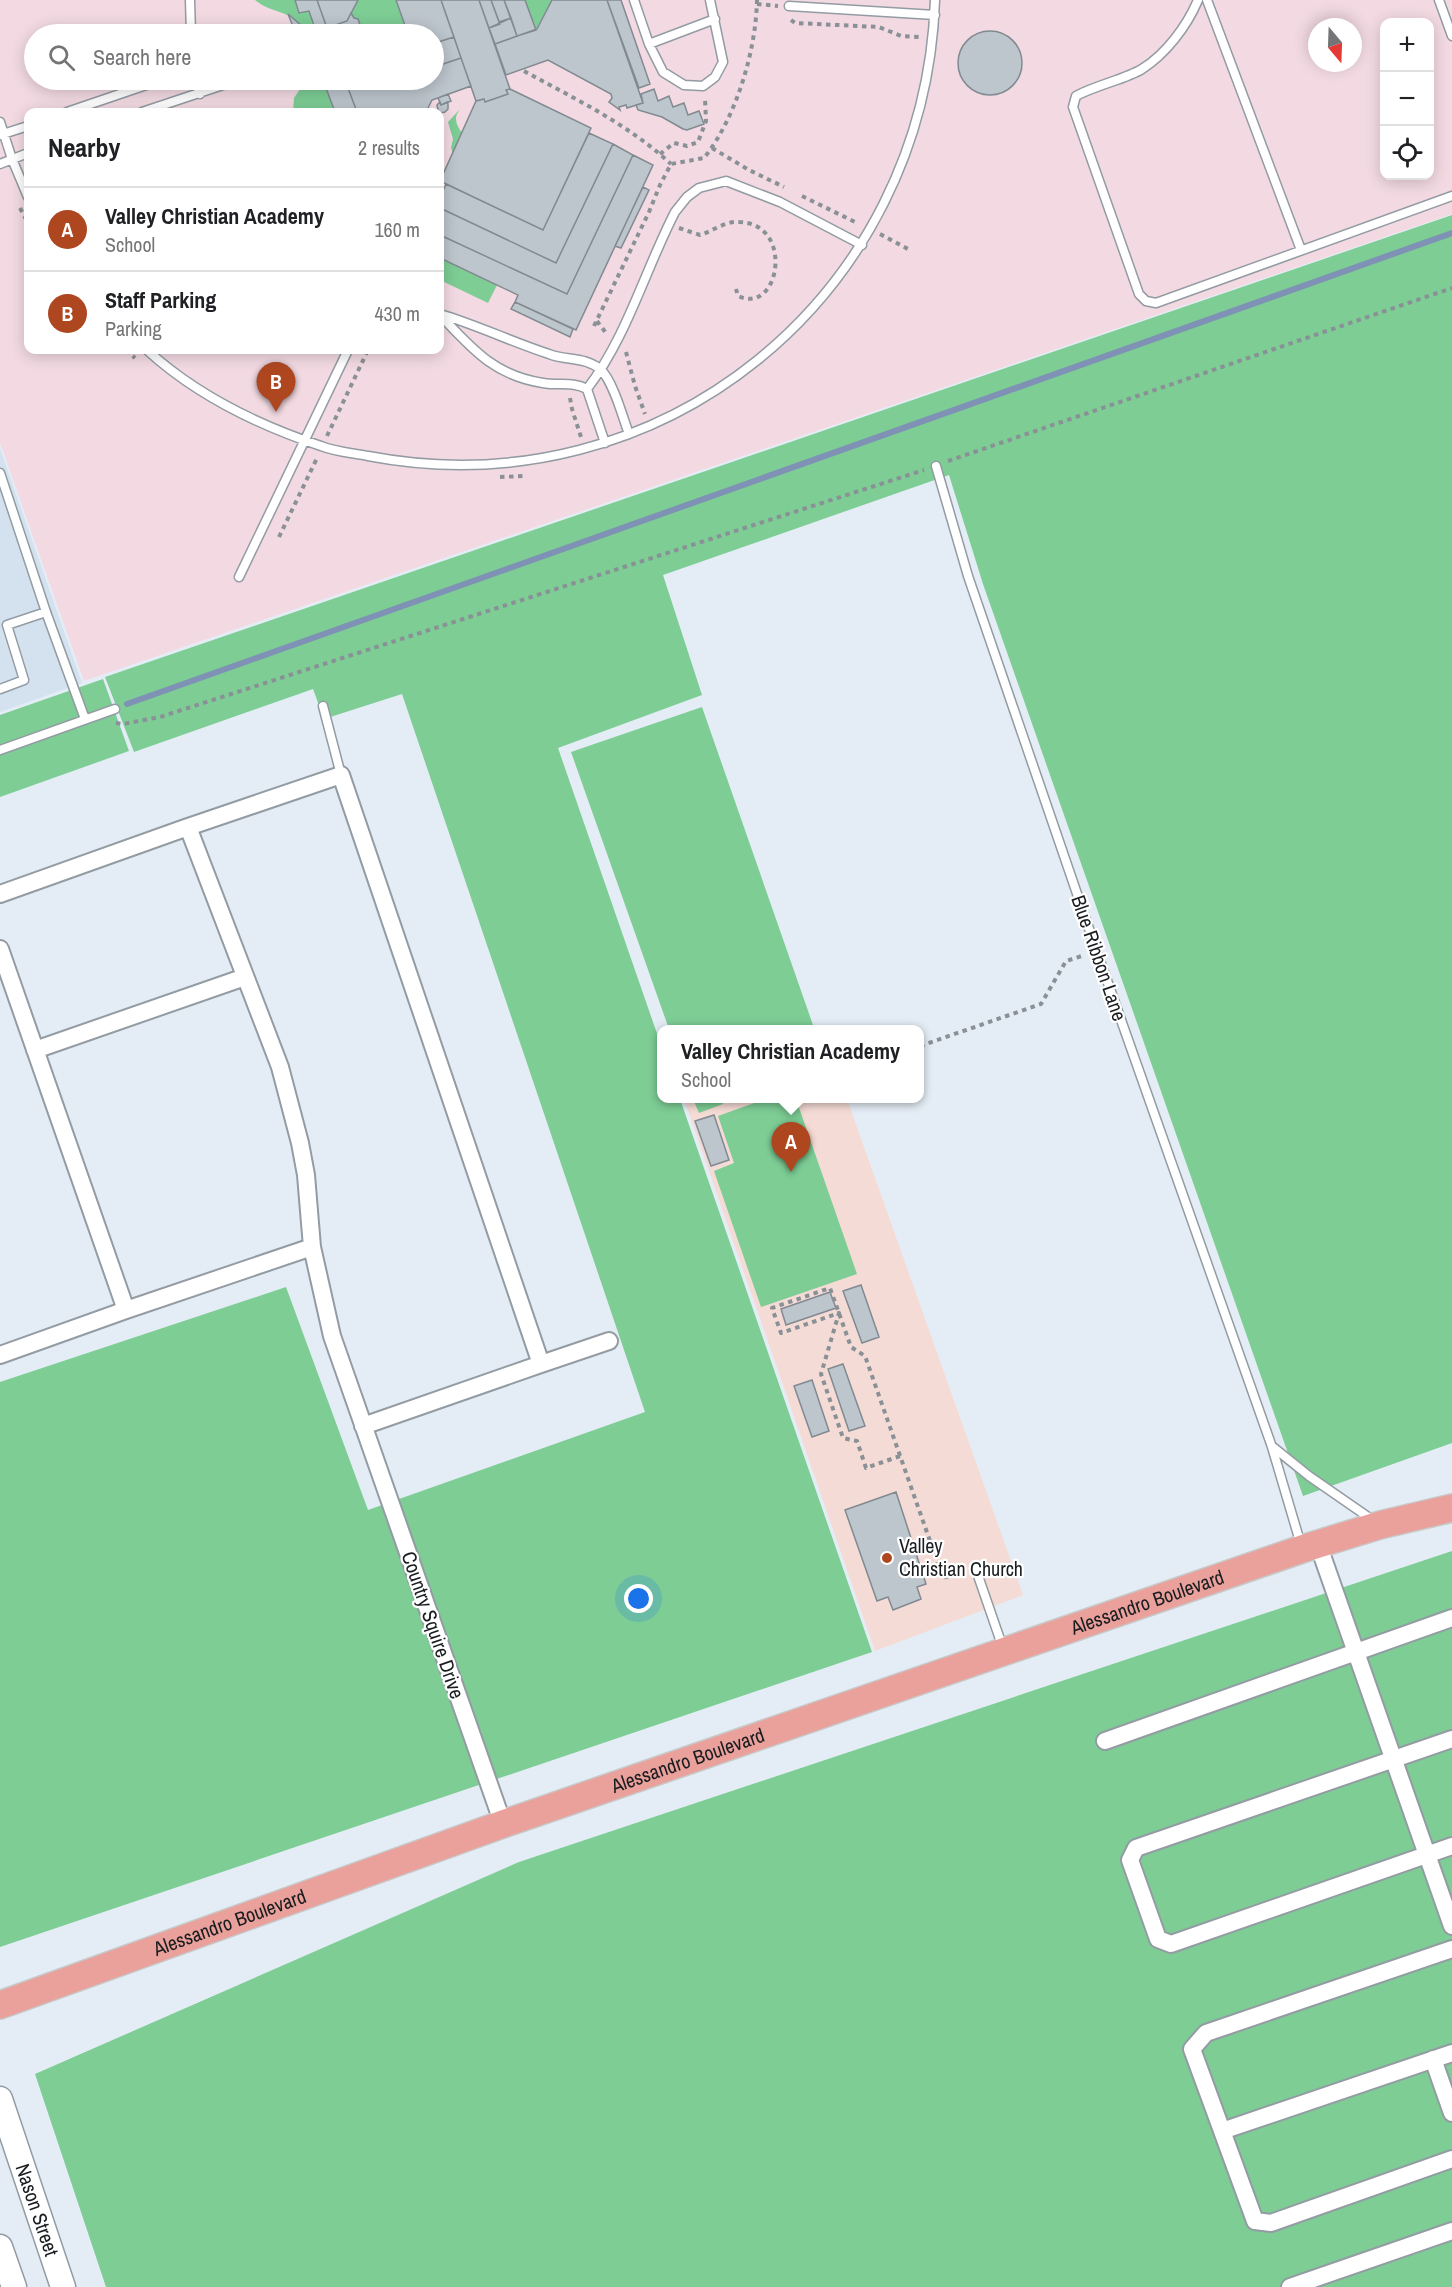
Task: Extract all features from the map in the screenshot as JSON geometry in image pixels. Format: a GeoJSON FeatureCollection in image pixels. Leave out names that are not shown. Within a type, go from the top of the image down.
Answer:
{"type":"FeatureCollection","features":[{"type":"Feature","properties":{"kind":"main road","name":"Alessandro Boulevard"},"geometry":{"type":"LineString","coordinates":[[1380,1526],[1452,1493]]}},
{"type":"Feature","properties":{"kind":"main road","name":"Alessandro Boulevard"},"geometry":{"type":"LineString","coordinates":[[0,2005],[503,1824],[1310,1546],[1452,1508]]}},
{"type":"Feature","properties":{"kind":"main road","name":"Nason Street"},"geometry":{"type":"LineString","coordinates":[[0,2099],[63,2287]]}},
{"type":"Feature","properties":{"kind":"main road"},"geometry":{"type":"LineString","coordinates":[[0,2247],[14,2287]]}},
{"type":"Feature","properties":{"kind":"street"},"geometry":{"type":"LineString","coordinates":[[0,894],[341,775],[541,1364]]}},
{"type":"Feature","properties":{"kind":"street","name":"Country Squire Drive"},"geometry":{"type":"LineString","coordinates":[[188,827],[280,1067],[300,1143],[306,1175],[312,1247],[332,1336],[503,1824]]}},
{"type":"Feature","properties":{"kind":"street"},"geometry":{"type":"LineString","coordinates":[[0,950],[126,1310]]}},
{"type":"Feature","properties":{"kind":"street"},"geometry":{"type":"LineString","coordinates":[[35,1050],[245,977]]}},
{"type":"Feature","properties":{"kind":"street"},"geometry":{"type":"LineString","coordinates":[[0,1355],[312,1247]]}},
{"type":"Feature","properties":{"kind":"street"},"geometry":{"type":"LineString","coordinates":[[363,1426],[609,1341]]}},
{"type":"Feature","properties":{"kind":"street"},"geometry":{"type":"LineString","coordinates":[[1310,1546],[1356,1651],[1452,1926]]}},
{"type":"Feature","properties":{"kind":"street"},"geometry":{"type":"LineString","coordinates":[[1105,1741],[1452,1618]]}},
{"type":"Feature","properties":{"kind":"street"},"geometry":{"type":"LineString","coordinates":[[1452,1739],[1136,1848],[1130,1860],[1158,1939],[1171,1944],[1452,1846]]}},
{"type":"Feature","properties":{"kind":"street"},"geometry":{"type":"LineString","coordinates":[[1452,1949],[1206,2033],[1192,2049],[1255,2221],[1271,2223],[1452,2159]]}},
{"type":"Feature","properties":{"kind":"street"},"geometry":{"type":"LineString","coordinates":[[1222,2131],[1452,2053]]}},
{"type":"Feature","properties":{"kind":"street"},"geometry":{"type":"LineString","coordinates":[[1433,2060],[1452,2114]]}},
{"type":"Feature","properties":{"kind":"street"},"geometry":{"type":"LineString","coordinates":[[1290,2287],[1452,2231]]}},
{"type":"Feature","properties":{"kind":"lane"},"geometry":{"type":"LineString","coordinates":[[190,0],[191,24]]}},
{"type":"Feature","properties":{"kind":"lane"},"geometry":{"type":"LineString","coordinates":[[634,0],[649,44],[663,72],[684,85],[703,86],[715,77],[723,63],[710,0]]}},
{"type":"Feature","properties":{"kind":"lane"},"geometry":{"type":"LineString","coordinates":[[152,354],[185,381],[225,405],[264,424],[322,447],[398,462],[451,466],[524,462],[606,443],[650,425],[680,411],[752,365],[813,309],[862,245],[904,160],[917,120],[929,73],[935,0]]}},
{"type":"Feature","properties":{"kind":"lane"},"geometry":{"type":"LineString","coordinates":[[1198,0],[1192,15],[1165,50],[1141,70],[1076,96],[1073,107],[1139,294],[1146,301],[1156,303],[1452,196]]}},
{"type":"Feature","properties":{"kind":"lane"},"geometry":{"type":"LineString","coordinates":[[1207,0],[1301,250]]}},
{"type":"Feature","properties":{"kind":"lane"},"geometry":{"type":"LineString","coordinates":[[1439,0],[1452,36]]}},
{"type":"Feature","properties":{"kind":"lane"},"geometry":{"type":"LineString","coordinates":[[789,6],[935,15]]}},
{"type":"Feature","properties":{"kind":"lane"},"geometry":{"type":"LineString","coordinates":[[649,44],[715,19]]}},
{"type":"Feature","properties":{"kind":"lane"},"geometry":{"type":"LineString","coordinates":[[79,108],[132,90]]}},
{"type":"Feature","properties":{"kind":"lane"},"geometry":{"type":"LineString","coordinates":[[198,90],[200,94]]}},
{"type":"Feature","properties":{"kind":"lane"},"geometry":{"type":"LineString","coordinates":[[155,108],[210,90]]}},
{"type":"Feature","properties":{"kind":"lane"},"geometry":{"type":"LineString","coordinates":[[0,122],[2,135],[24,188]]}},
{"type":"Feature","properties":{"kind":"lane"},"geometry":{"type":"LineString","coordinates":[[2,135],[24,127]]}},
{"type":"Feature","properties":{"kind":"lane"},"geometry":{"type":"LineString","coordinates":[[0,164],[24,154]]}},
{"type":"Feature","properties":{"kind":"lane"},"geometry":{"type":"LineString","coordinates":[[587,389],[602,370],[615,345],[670,223],[687,197],[699,189],[726,181],[780,202],[862,245]]}},
{"type":"Feature","properties":{"kind":"lane"},"geometry":{"type":"LineString","coordinates":[[444,315],[481,327],[551,355],[577,358],[602,370],[615,394],[628,434]]}},
{"type":"Feature","properties":{"kind":"lane"},"geometry":{"type":"LineString","coordinates":[[444,318],[473,351],[495,366],[517,376],[544,383],[578,384],[587,389],[606,443]]}},
{"type":"Feature","properties":{"kind":"lane"},"geometry":{"type":"LineString","coordinates":[[239,578],[346,354]]}},
{"type":"Feature","properties":{"kind":"lane","name":"Blue Ribbon Lane"},"geometry":{"type":"LineString","coordinates":[[936,466],[968,576],[1097,952],[1272,1447],[1310,1546]]}},
{"type":"Feature","properties":{"kind":"lane"},"geometry":{"type":"LineString","coordinates":[[0,473],[46,612],[85,719]]}},
{"type":"Feature","properties":{"kind":"lane"},"geometry":{"type":"LineString","coordinates":[[0,689],[24,680],[3,626],[46,612]]}},
{"type":"Feature","properties":{"kind":"lane"},"geometry":{"type":"LineString","coordinates":[[323,706],[341,775]]}},
{"type":"Feature","properties":{"kind":"lane"},"geometry":{"type":"LineString","coordinates":[[0,750],[114,709]]}},
{"type":"Feature","properties":{"kind":"lane"},"geometry":{"type":"LineString","coordinates":[[1272,1447],[1380,1526]]}},
{"type":"Feature","properties":{"kind":"lane"},"geometry":{"type":"LineString","coordinates":[[975,1567],[1004,1651]]}},
{"type":"Feature","properties":{"kind":"path"},"geometry":{"type":"LineString","coordinates":[[670,164],[704,158],[712,148],[732,110],[751,52],[757,2],[777,5]]}},
{"type":"Feature","properties":{"kind":"path"},"geometry":{"type":"LineString","coordinates":[[524,71],[609,117],[650,145],[670,164]]}},
{"type":"Feature","properties":{"kind":"path"},"geometry":{"type":"LineString","coordinates":[[660,154],[674,143],[687,146],[698,142],[706,121],[707,104],[703,86]]}},
{"type":"Feature","properties":{"kind":"path"},"geometry":{"type":"LineString","coordinates":[[712,148],[786,188]]}},
{"type":"Feature","properties":{"kind":"path"},"geometry":{"type":"LineString","coordinates":[[650,425],[635,386],[627,353],[615,345],[595,323],[650,212],[670,164]]}},
{"type":"Feature","properties":{"kind":"path"},"geometry":{"type":"LineString","coordinates":[[797,194],[908,249]]}},
{"type":"Feature","properties":{"kind":"path"},"geometry":{"type":"LineString","coordinates":[[20,208],[24,216]]}},
{"type":"Feature","properties":{"kind":"path"},"geometry":{"type":"LineString","coordinates":[[670,223],[700,235],[725,224],[741,222],[757,227],[770,239],[776,252],[777,270],[770,286],[757,297],[745,299],[738,296],[736,289]]}},
{"type":"Feature","properties":{"kind":"path"},"geometry":{"type":"LineString","coordinates":[[85,719],[123,724],[160,717],[936,466],[1452,288]]}},
{"type":"Feature","properties":{"kind":"path"},"geometry":{"type":"LineString","coordinates":[[924,1045],[1041,1004],[1066,961],[1097,952]]}},
{"type":"Feature","properties":{"kind":"path"},"geometry":{"type":"LineString","coordinates":[[839,1313],[781,1333],[772,1308],[830,1288],[839,1313],[851,1347],[865,1356],[942,1578],[975,1567]]}},
{"type":"Feature","properties":{"kind":"path"},"geometry":{"type":"LineString","coordinates":[[839,1313],[820,1374],[843,1438],[857,1441],[866,1468],[900,1456]]}},
{"type":"Feature","properties":{"kind":"shaded area"},"geometry":{"type":"Polygon","coordinates":[[[0,0],[1452,0],[1452,214],[84,681],[0,443],[0,0]]]}},
{"type":"Feature","properties":{"kind":"shaded area"},"geometry":{"type":"Polygon","coordinates":[[[0,448],[82,683],[0,712],[0,448]]]}},
{"type":"Feature","properties":{"kind":"shaded area"},"geometry":{"type":"Polygon","coordinates":[[[685,1103],[848,1103],[1023,1595],[875,1651],[685,1103]]]}},
{"type":"Feature","properties":{"kind":"green space"},"geometry":{"type":"Polygon","coordinates":[[[255,0],[295,0],[299,13],[309,11],[314,24],[299,24],[288,15],[255,0]]]}},
{"type":"Feature","properties":{"kind":"green space"},"geometry":{"type":"Polygon","coordinates":[[[358,0],[396,0],[404,24],[360,24],[351,13],[358,0]]]}},
{"type":"Feature","properties":{"kind":"green space"},"geometry":{"type":"Polygon","coordinates":[[[525,0],[552,0],[536,30],[525,0]]]}},
{"type":"Feature","properties":{"kind":"green space"},"geometry":{"type":"Polygon","coordinates":[[[299,90],[327,90],[334,108],[293,108],[294,98],[299,90]]]}},
{"type":"Feature","properties":{"kind":"green space"},"geometry":{"type":"Polygon","coordinates":[[[460,109],[456,121],[462,133],[453,154],[451,148],[453,139],[448,122],[460,109]]]}},
{"type":"Feature","properties":{"kind":"green space"},"geometry":{"type":"Polygon","coordinates":[[[1452,215],[1452,1443],[1303,1496],[983,584],[949,475],[663,575],[702,695],[558,748],[657,1034],[657,1103],[681,1103],[872,1652],[0,1947],[0,1382],[286,1287],[368,1510],[645,1412],[402,694],[324,719],[313,689],[134,752],[105,677],[1452,215]]]}},
{"type":"Feature","properties":{"kind":"green space"},"geometry":{"type":"Polygon","coordinates":[[[444,260],[497,285],[488,303],[444,282],[444,260]]]}},
{"type":"Feature","properties":{"kind":"green space"},"geometry":{"type":"Polygon","coordinates":[[[103,679],[129,751],[0,797],[0,715],[103,679]]]}},
{"type":"Feature","properties":{"kind":"green space"},"geometry":{"type":"Polygon","coordinates":[[[702,707],[813,1025],[668,1025],[571,752],[702,707]]]}},
{"type":"Feature","properties":{"kind":"green space"},"geometry":{"type":"Polygon","coordinates":[[[695,1103],[723,1104],[699,1113],[695,1103]]]}},
{"type":"Feature","properties":{"kind":"green space"},"geometry":{"type":"Polygon","coordinates":[[[754,1103],[797,1103],[857,1274],[761,1307],[714,1171],[734,1163],[718,1116],[754,1103]]]}},
{"type":"Feature","properties":{"kind":"green space"},"geometry":{"type":"Polygon","coordinates":[[[1452,1551],[1452,2287],[106,2287],[35,2074],[519,1862],[1452,1551]]]}},
{"type":"Feature","properties":{"kind":"building"},"geometry":{"type":"Polygon","coordinates":[[[295,0],[317,0],[325,24],[314,24],[309,11],[299,13],[295,0]]]}},
{"type":"Feature","properties":{"kind":"building"},"geometry":{"type":"Polygon","coordinates":[[[317,0],[358,0],[347,21],[326,24],[317,0]]]}},
{"type":"Feature","properties":{"kind":"building"},"geometry":{"type":"Polygon","coordinates":[[[396,0],[441,0],[454,37],[444,40],[444,24],[404,24],[396,0]]]}},
{"type":"Feature","properties":{"kind":"building"},"geometry":{"type":"Polygon","coordinates":[[[441,0],[479,0],[510,89],[506,90],[508,94],[485,102],[484,99],[476,101],[441,0]]]}},
{"type":"Feature","properties":{"kind":"building"},"geometry":{"type":"Polygon","coordinates":[[[479,0],[491,0],[500,24],[489,28],[479,0]]]}},
{"type":"Feature","properties":{"kind":"building"},"geometry":{"type":"Polygon","coordinates":[[[491,0],[504,0],[511,18],[499,22],[491,0]]]}},
{"type":"Feature","properties":{"kind":"building"},"geometry":{"type":"Polygon","coordinates":[[[504,0],[525,0],[536,30],[517,36],[504,0]]]}},
{"type":"Feature","properties":{"kind":"building"},"geometry":{"type":"Polygon","coordinates":[[[552,0],[607,0],[643,103],[627,108],[626,105],[619,107],[620,110],[609,102],[612,98],[611,94],[548,60],[506,75],[495,44],[537,29],[552,0]]]}},
{"type":"Feature","properties":{"kind":"building"},"geometry":{"type":"Polygon","coordinates":[[[607,0],[621,0],[650,84],[639,88],[607,0]]]}},
{"type":"Feature","properties":{"kind":"building"},"geometry":{"type":"Polygon","coordinates":[[[351,13],[360,24],[338,24],[347,21],[351,13]]]}},
{"type":"Feature","properties":{"kind":"building"},"geometry":{"type":"Polygon","coordinates":[[[288,14],[300,24],[292,24],[288,14]]]}},
{"type":"Feature","properties":{"kind":"building"},"geometry":{"type":"Polygon","coordinates":[[[511,18],[517,36],[495,44],[489,28],[511,18]]]}},
{"type":"Feature","properties":{"kind":"building"},"geometry":{"type":"Polygon","coordinates":[[[990,31],[1002,33],[1013,40],[1020,51],[1022,63],[1020,75],[1013,86],[1002,93],[990,95],[978,93],[967,86],[960,75],[958,63],[960,51],[967,40],[978,33],[990,31]]]}},
{"type":"Feature","properties":{"kind":"building"},"geometry":{"type":"Polygon","coordinates":[[[454,37],[461,58],[444,64],[444,40],[454,37]]]}},
{"type":"Feature","properties":{"kind":"building"},"geometry":{"type":"Polygon","coordinates":[[[461,58],[471,86],[432,100],[428,108],[356,108],[349,90],[444,90],[444,64],[461,58]]]}},
{"type":"Feature","properties":{"kind":"building"},"geometry":{"type":"Polygon","coordinates":[[[510,89],[591,128],[543,230],[444,183],[444,172],[476,101],[484,99],[485,102],[508,94],[506,90],[510,89]]]}},
{"type":"Feature","properties":{"kind":"building"},"geometry":{"type":"Polygon","coordinates":[[[654,89],[658,101],[669,96],[673,107],[684,103],[688,115],[699,111],[704,124],[687,130],[662,117],[638,110],[636,105],[643,103],[641,94],[654,89]]]}},
{"type":"Feature","properties":{"kind":"building"},"geometry":{"type":"Polygon","coordinates":[[[327,90],[349,90],[356,108],[334,108],[327,90]]]}},
{"type":"Feature","properties":{"kind":"building"},"geometry":{"type":"Polygon","coordinates":[[[448,94],[451,101],[441,105],[438,98],[448,94]]]}},
{"type":"Feature","properties":{"kind":"building"},"geometry":{"type":"Polygon","coordinates":[[[440,102],[441,105],[447,102],[448,109],[444,112],[444,108],[438,108],[440,102]]]}},
{"type":"Feature","properties":{"kind":"building"},"geometry":{"type":"Polygon","coordinates":[[[589,133],[613,144],[556,263],[444,210],[446,184],[543,230],[589,133]]]}},
{"type":"Feature","properties":{"kind":"building"},"geometry":{"type":"Polygon","coordinates":[[[613,144],[633,155],[567,294],[444,237],[444,210],[556,263],[613,144]]]}},
{"type":"Feature","properties":{"kind":"building"},"geometry":{"type":"Polygon","coordinates":[[[633,155],[653,165],[576,330],[515,302],[518,295],[444,260],[444,237],[567,294],[633,155]]]}},
{"type":"Feature","properties":{"kind":"building"},"geometry":{"type":"Polygon","coordinates":[[[643,187],[649,190],[621,248],[615,246],[643,187]]]}},
{"type":"Feature","properties":{"kind":"building"},"geometry":{"type":"Polygon","coordinates":[[[515,302],[573,329],[570,337],[511,309],[515,302]]]}},
{"type":"Feature","properties":{"kind":"building"},"geometry":{"type":"Polygon","coordinates":[[[714,1115],[729,1160],[711,1166],[695,1121],[714,1115]]]}},
{"type":"Feature","properties":{"kind":"building"},"geometry":{"type":"Polygon","coordinates":[[[861,1285],[879,1337],[862,1343],[843,1291],[861,1285]]]}},
{"type":"Feature","properties":{"kind":"building"},"geometry":{"type":"Polygon","coordinates":[[[830,1292],[836,1308],[786,1325],[781,1309],[830,1292]]]}},
{"type":"Feature","properties":{"kind":"building"},"geometry":{"type":"Polygon","coordinates":[[[843,1364],[865,1426],[849,1431],[828,1369],[843,1364]]]}},
{"type":"Feature","properties":{"kind":"building"},"geometry":{"type":"Polygon","coordinates":[[[812,1380],[829,1431],[812,1437],[794,1386],[812,1380]]]}},
{"type":"Feature","properties":{"kind":"building"},"geometry":{"type":"Polygon","coordinates":[[[896,1492],[926,1584],[917,1587],[921,1599],[893,1610],[888,1597],[877,1601],[845,1510],[896,1492]]]}},
{"type":"Feature","properties":{"kind":"waterway"},"geometry":{"type":"LineString","coordinates":[[127,704],[1452,233]]}},
{"type":"Feature","properties":{"kind":"place","name":"Staff Parking"},"geometry":{"type":"Point","coordinates":[276,412]}},
{"type":"Feature","properties":{"kind":"place","name":"Valley Christian Academy"},"geometry":{"type":"Point","coordinates":[791,1172]}},
{"type":"Feature","properties":{"kind":"place","name":"Valley Christian Church"},"geometry":{"type":"Point","coordinates":[887,1558]}}]}
